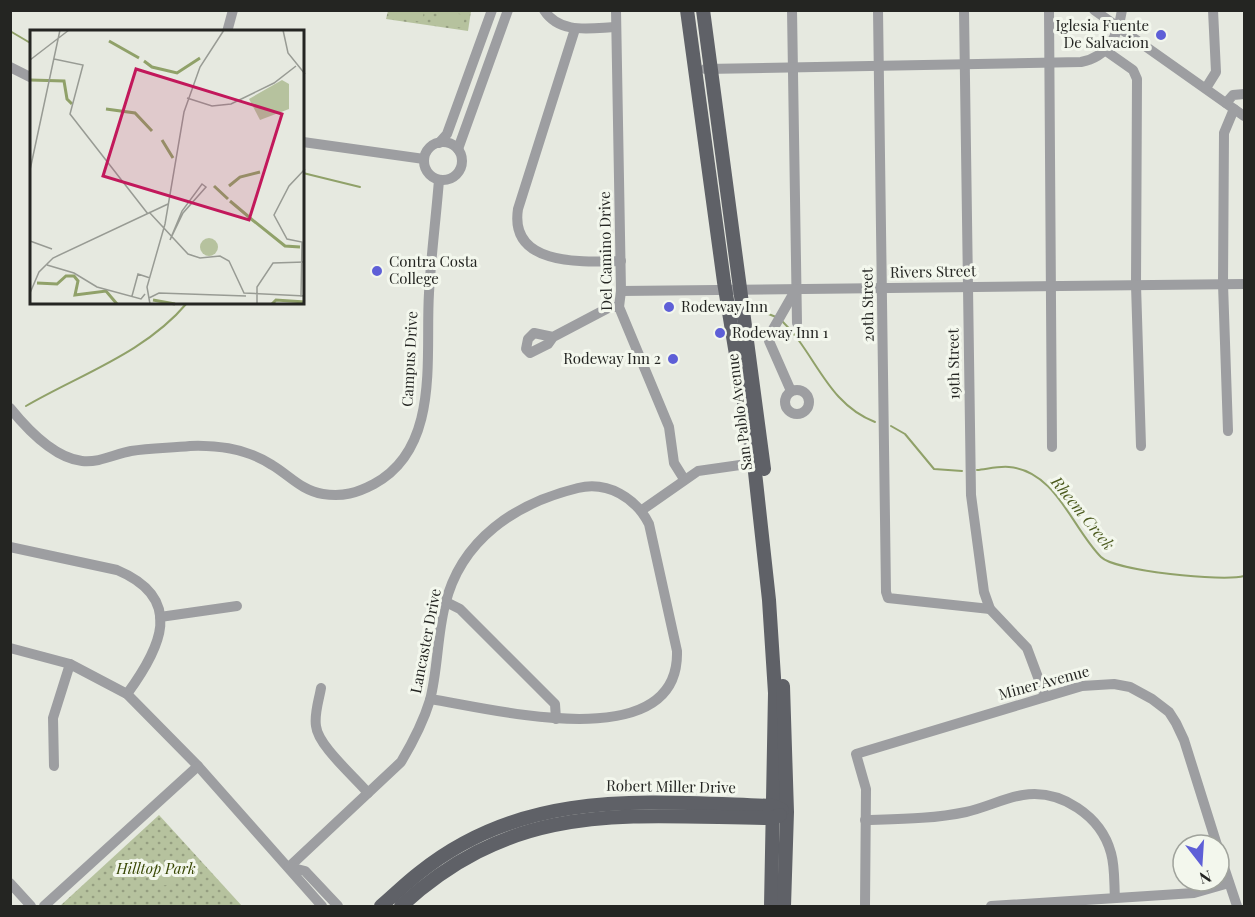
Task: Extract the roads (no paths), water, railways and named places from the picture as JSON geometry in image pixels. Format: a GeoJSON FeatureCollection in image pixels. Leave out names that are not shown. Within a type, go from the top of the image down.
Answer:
{"type":"FeatureCollection","features":[{"type":"Feature","properties":{"kind":"main road","name":"San Pablo Avenue"},"geometry":{"type":"LineString","coordinates":[[687,10],[703,69],[741,290],[763,464],[782,661],[787,812],[784,906]]}},
{"type":"Feature","properties":{"kind":"main road","name":"San Pablo Avenue"},"geometry":{"type":"LineString","coordinates":[[703,10],[703,69],[726,290],[754,463],[774,662],[771,906]]}},
{"type":"Feature","properties":{"kind":"main road","name":"Robert Miller Drive"},"geometry":{"type":"LineString","coordinates":[[381,906],[420,872],[452,851],[498,828],[547,812],[604,802],[639,801],[773,812]]}},
{"type":"Feature","properties":{"kind":"main road"},"geometry":{"type":"LineString","coordinates":[[773,812],[787,812]]}},
{"type":"Feature","properties":{"kind":"main road","name":"Robert Miller Drive"},"geometry":{"type":"LineString","coordinates":[[401,906],[459,862],[488,847],[553,825],[606,816],[773,812]]}},
{"type":"Feature","properties":{"kind":"street"},"geometry":{"type":"LineString","coordinates":[[228,30],[233,10]]}},
{"type":"Feature","properties":{"kind":"street"},"geometry":{"type":"LineString","coordinates":[[439,143],[448,143],[458,149],[462,160],[460,171],[451,179],[439,180],[426,171],[424,159],[429,149],[447,134],[492,10]]}},
{"type":"Feature","properties":{"kind":"street"},"geometry":{"type":"LineString","coordinates":[[458,149],[508,10]]}},
{"type":"Feature","properties":{"kind":"street"},"geometry":{"type":"LineString","coordinates":[[544,10],[554,21],[575,28],[616,27]]}},
{"type":"Feature","properties":{"kind":"street","name":"Del Camino Drive"},"geometry":{"type":"LineString","coordinates":[[616,10],[621,261],[619,307],[669,428],[674,463],[684,479]]}},
{"type":"Feature","properties":{"kind":"street"},"geometry":{"type":"LineString","coordinates":[[792,10],[797,323]]}},
{"type":"Feature","properties":{"kind":"street","name":"20th Street"},"geometry":{"type":"LineString","coordinates":[[878,10],[888,598],[990,609]]}},
{"type":"Feature","properties":{"kind":"street","name":"19th Street"},"geometry":{"type":"LineString","coordinates":[[964,10],[971,495],[984,592],[990,609],[1027,648],[1045,696]]}},
{"type":"Feature","properties":{"kind":"street"},"geometry":{"type":"LineString","coordinates":[[1049,10],[1052,447]]}},
{"type":"Feature","properties":{"kind":"street"},"geometry":{"type":"LineString","coordinates":[[1094,10],[1245,116]]}},
{"type":"Feature","properties":{"kind":"street"},"geometry":{"type":"LineString","coordinates":[[703,69],[878,64],[1050,63],[1094,60],[1106,51],[1119,28],[1122,10]]}},
{"type":"Feature","properties":{"kind":"street"},"geometry":{"type":"LineString","coordinates":[[1206,88],[1216,72],[1213,10]]}},
{"type":"Feature","properties":{"kind":"street"},"geometry":{"type":"LineString","coordinates":[[575,28],[518,209],[517,224],[528,244],[548,257],[579,262],[621,261]]}},
{"type":"Feature","properties":{"kind":"street"},"geometry":{"type":"LineString","coordinates":[[1106,51],[1133,70],[1137,79],[1136,285],[1141,446]]}},
{"type":"Feature","properties":{"kind":"street"},"geometry":{"type":"LineString","coordinates":[[10,67],[30,77]]}},
{"type":"Feature","properties":{"kind":"street"},"geometry":{"type":"LineString","coordinates":[[1228,431],[1223,284],[1224,133],[1233,95],[1245,94]]}},
{"type":"Feature","properties":{"kind":"street"},"geometry":{"type":"LineString","coordinates":[[304,142],[424,159]]}},
{"type":"Feature","properties":{"kind":"street","name":"Campus Drive"},"geometry":{"type":"LineString","coordinates":[[13,412],[29,430],[59,452],[84,461],[131,452],[218,446],[245,452],[272,464],[310,492],[350,495],[379,481],[392,473],[404,457],[414,439],[423,411],[426,392],[429,293],[439,180]]}},
{"type":"Feature","properties":{"kind":"street","name":"Rivers Street"},"geometry":{"type":"LineString","coordinates":[[621,291],[1245,284]]}},
{"type":"Feature","properties":{"kind":"street"},"geometry":{"type":"LineString","coordinates":[[791,391],[769,341],[772,331],[796,289]]}},
{"type":"Feature","properties":{"kind":"street"},"geometry":{"type":"LineString","coordinates":[[554,337],[610,308],[619,307]]}},
{"type":"Feature","properties":{"kind":"street"},"geometry":{"type":"LineString","coordinates":[[430,699],[556,719],[590,719],[634,713],[657,699],[675,672],[676,642],[649,524],[642,510],[698,471],[754,463]]}},
{"type":"Feature","properties":{"kind":"street","name":"Lancaster Drive"},"geometry":{"type":"LineString","coordinates":[[289,867],[401,762],[420,729],[430,699],[446,602],[464,562],[479,539],[503,519],[527,504],[581,487],[602,487],[623,495],[642,510]]}},
{"type":"Feature","properties":{"kind":"street"},"geometry":{"type":"LineString","coordinates":[[10,547],[117,570],[132,576],[150,594],[160,617],[160,638],[154,655],[127,694]]}},
{"type":"Feature","properties":{"kind":"street"},"geometry":{"type":"LineString","coordinates":[[446,602],[460,609],[555,704],[556,719]]}},
{"type":"Feature","properties":{"kind":"street"},"geometry":{"type":"LineString","coordinates":[[160,617],[237,606]]}},
{"type":"Feature","properties":{"kind":"street"},"geometry":{"type":"LineString","coordinates":[[10,648],[70,664],[127,694],[198,766],[322,906]]}},
{"type":"Feature","properties":{"kind":"street"},"geometry":{"type":"LineString","coordinates":[[54,766],[51,732],[53,718],[70,664]]}},
{"type":"Feature","properties":{"kind":"street","name":"Miner Avenue"},"geometry":{"type":"LineString","coordinates":[[865,820],[866,789],[856,754],[1045,696],[1082,686],[1114,684],[1139,691],[1169,712],[1184,740],[1213,833]]}},
{"type":"Feature","properties":{"kind":"street"},"geometry":{"type":"LineString","coordinates":[[321,688],[315,723],[317,731],[324,743],[368,793]]}},
{"type":"Feature","properties":{"kind":"street"},"geometry":{"type":"LineString","coordinates":[[44,906],[198,766]]}},
{"type":"Feature","properties":{"kind":"street"},"geometry":{"type":"LineString","coordinates":[[865,906],[865,820],[925,818],[966,812],[1023,795],[1052,795],[1071,803],[1086,814],[1106,840],[1112,854],[1115,898]]}},
{"type":"Feature","properties":{"kind":"street"},"geometry":{"type":"LineString","coordinates":[[289,867],[305,871],[338,906]]}},
{"type":"Feature","properties":{"kind":"street"},"geometry":{"type":"LineString","coordinates":[[10,883],[31,906]]}},
{"type":"Feature","properties":{"kind":"street"},"geometry":{"type":"LineString","coordinates":[[1231,889],[1237,906]]}},
{"type":"Feature","properties":{"kind":"street"},"geometry":{"type":"LineString","coordinates":[[991,906],[1194,893]]}},
{"type":"Feature","properties":{"kind":"waterway","name":"Rheem Creek"},"geometry":{"type":"LineString","coordinates":[[10,31],[30,43]]}},
{"type":"Feature","properties":{"kind":"waterway","name":"Rheem Creek"},"geometry":{"type":"LineString","coordinates":[[304,173],[360,187]]}},
{"type":"Feature","properties":{"kind":"waterway"},"geometry":{"type":"LineString","coordinates":[[26,406],[132,349],[152,336],[186,304]]}},
{"type":"Feature","properties":{"kind":"waterway","name":"Rheem Creek"},"geometry":{"type":"LineString","coordinates":[[751,307],[776,317]]}},
{"type":"Feature","properties":{"kind":"waterway","name":"Rheem Creek"},"geometry":{"type":"LineString","coordinates":[[781,320],[804,347],[833,390],[858,414],[875,422]]}},
{"type":"Feature","properties":{"kind":"waterway","name":"Rheem Creek"},"geometry":{"type":"LineString","coordinates":[[891,426],[905,434],[934,469],[962,471]]}},
{"type":"Feature","properties":{"kind":"waterway","name":"Rheem Creek"},"geometry":{"type":"LineString","coordinates":[[977,470],[1009,467],[1025,471],[1039,479],[1062,503],[1101,557],[1110,562],[1170,574],[1215,578],[1244,576]]}},
{"type":"Feature","properties":{"kind":"place","name":"Iglesia Fuente De Salvacion"},"geometry":{"type":"Point","coordinates":[1161,35]}},
{"type":"Feature","properties":{"kind":"place","name":"Contra Costa College"},"geometry":{"type":"Point","coordinates":[377,271]}},
{"type":"Feature","properties":{"kind":"place","name":"Rodeway Inn"},"geometry":{"type":"Point","coordinates":[669,307]}},
{"type":"Feature","properties":{"kind":"place","name":"Rodeway Inn 1"},"geometry":{"type":"Point","coordinates":[720,333]}},
{"type":"Feature","properties":{"kind":"place","name":"Rodeway Inn 2"},"geometry":{"type":"Point","coordinates":[673,359]}},
{"type":"Feature","properties":{"kind":"park label","name":"Hilltop Park"},"geometry":{"type":"Point","coordinates":[156,869]}}]}
